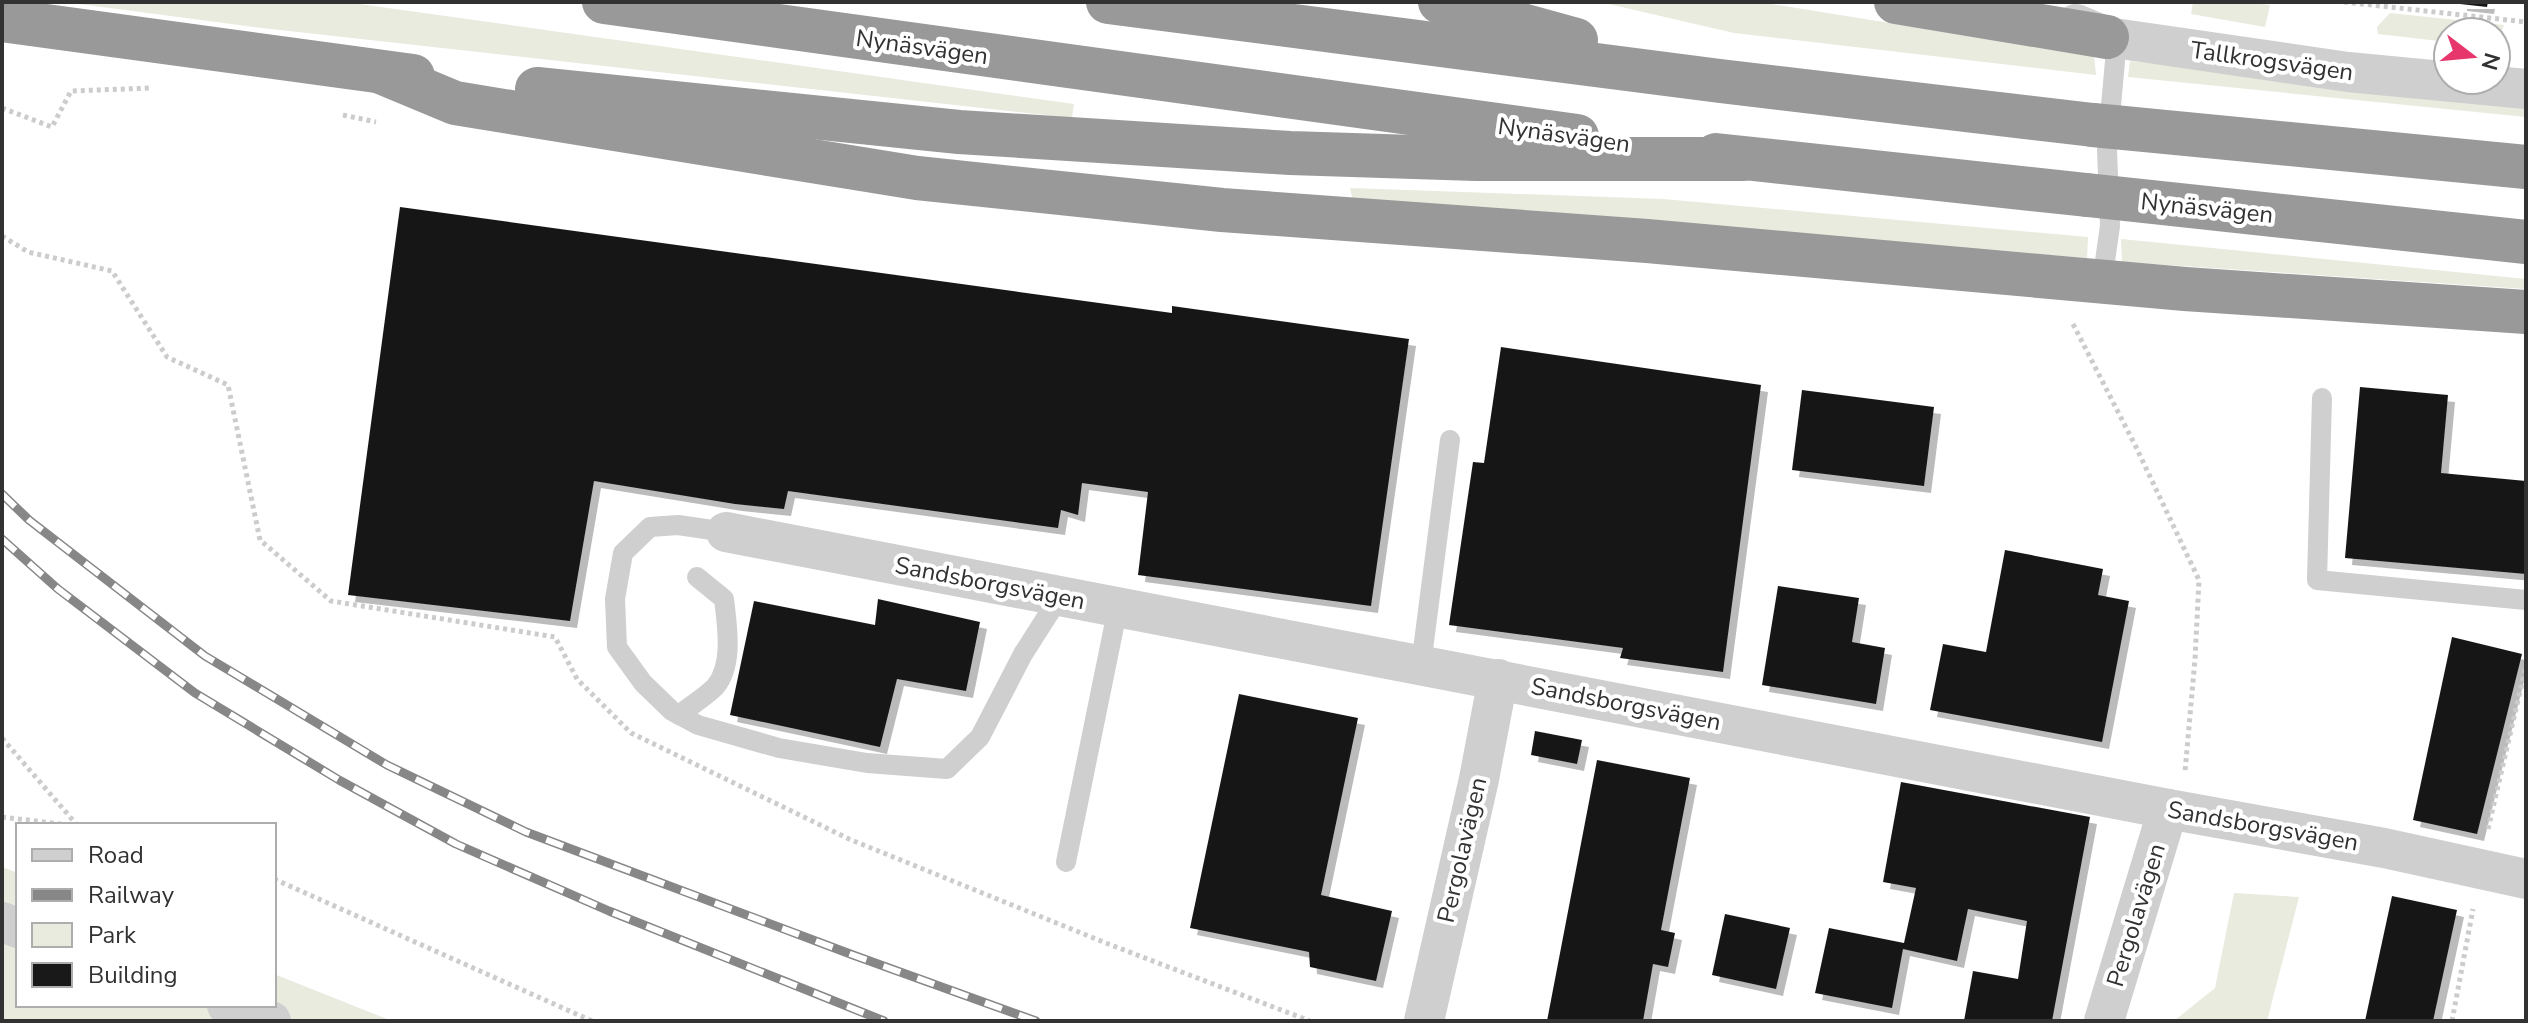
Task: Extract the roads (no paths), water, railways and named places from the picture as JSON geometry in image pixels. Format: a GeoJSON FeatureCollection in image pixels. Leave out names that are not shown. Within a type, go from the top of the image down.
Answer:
{"type":"FeatureCollection","features":[{"type":"Feature","properties":{"kind":"highway","name":"Nynäsvägen"},"geometry":{"type":"LineString","coordinates":[[604,2],[1744,159],[2526,242]]}},
{"type":"Feature","properties":{"kind":"highway"},"geometry":{"type":"LineString","coordinates":[[1108,2],[1720,81],[2093,125],[2526,167]]}},
{"type":"Feature","properties":{"kind":"highway"},"geometry":{"type":"LineString","coordinates":[[1440,2],[1720,81]]}},
{"type":"Feature","properties":{"kind":"highway"},"geometry":{"type":"LineString","coordinates":[[1896,2],[2112,38]]}},
{"type":"Feature","properties":{"kind":"highway"},"geometry":{"type":"LineString","coordinates":[[2,20],[383,73],[975,133],[1290,153],[1461,159],[1744,159]]}},
{"type":"Feature","properties":{"kind":"highway"},"geometry":{"type":"LineString","coordinates":[[383,73],[455,103],[917,178],[1222,210],[1647,241],[2102,282],[2526,312]]}},
{"type":"Feature","properties":{"kind":"street","name":"Tallkrogsvägen"},"geometry":{"type":"LineString","coordinates":[[2025,2],[2112,38],[2348,72],[2526,89]]}},
{"type":"Feature","properties":{"kind":"street","name":"Sandsborgsvägen"},"geometry":{"type":"LineString","coordinates":[[726,532],[2384,848],[2526,879]]}},
{"type":"Feature","properties":{"kind":"street","name":"Pergolavägen"},"geometry":{"type":"LineString","coordinates":[[1424,1021],[1479,779],[1498,679]]}},
{"type":"Feature","properties":{"kind":"street","name":"Pergolavägen"},"geometry":{"type":"LineString","coordinates":[[2104,1021],[2168,809]]}},
{"type":"Feature","properties":{"kind":"street"},"geometry":{"type":"LineString","coordinates":[[232,1007],[271,1021]]}},
{"type":"Feature","properties":{"kind":"lane"},"geometry":{"type":"LineString","coordinates":[[2102,282],[2110,226],[2107,150],[2112,38]]}},
{"type":"Feature","properties":{"kind":"lane"},"geometry":{"type":"LineString","coordinates":[[2322,398],[2317,580],[2526,600]]}},
{"type":"Feature","properties":{"kind":"lane"},"geometry":{"type":"LineString","coordinates":[[1421,665],[1450,440]]}},
{"type":"Feature","properties":{"kind":"lane"},"geometry":{"type":"LineString","coordinates":[[726,532],[678,525],[650,527],[623,553],[615,599],[617,647],[643,683],[679,715],[698,725],[779,748],[867,763],[947,769],[980,737],[1023,654],[1060,596]]}},
{"type":"Feature","properties":{"kind":"lane"},"geometry":{"type":"LineString","coordinates":[[679,715],[716,686],[726,661],[724,599],[697,577]]}},
{"type":"Feature","properties":{"kind":"lane"},"geometry":{"type":"LineString","coordinates":[[1066,862],[1118,607]]}},
{"type":"Feature","properties":{"kind":"railway"},"geometry":{"type":"LineString","coordinates":[[2,494],[29,520],[205,656],[387,765],[526,832],[1036,1021]]}},
{"type":"Feature","properties":{"kind":"railway"},"geometry":{"type":"LineString","coordinates":[[2,539],[58,589],[195,693],[339,780],[456,844],[609,911],[884,1021]]}}]}
